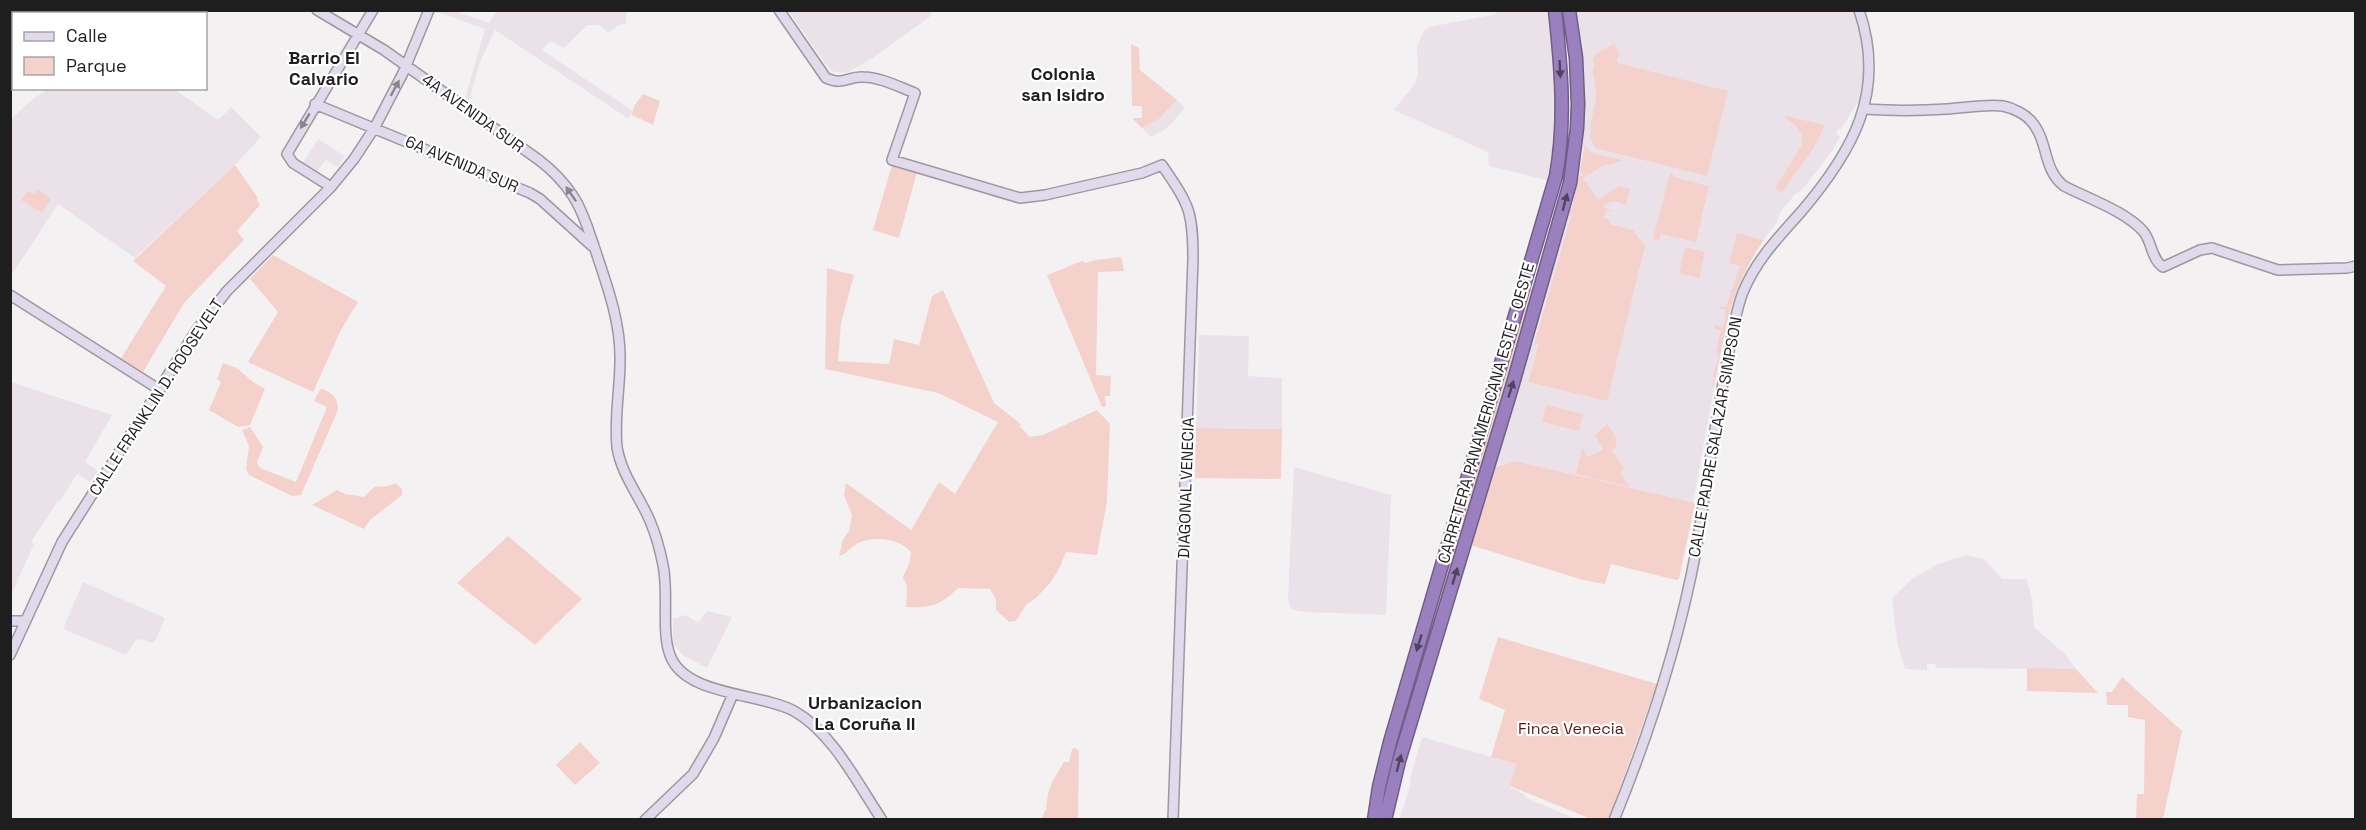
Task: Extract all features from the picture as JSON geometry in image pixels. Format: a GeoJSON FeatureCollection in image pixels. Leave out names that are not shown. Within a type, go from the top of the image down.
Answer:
{"type":"FeatureCollection","features":[{"type":"Feature","properties":{"kind":"highway","name":"CARRETERA PANAMERICANA ESTE - OESTE"},"geometry":{"type":"LineString","coordinates":[[1372,819],[1426,620],[1556,176],[1561,139],[1561,89],[1555,10]]}},
{"type":"Feature","properties":{"kind":"highway","name":"CARRETERA PANAMERICANA ESTE - OESTE"},"geometry":{"type":"LineString","coordinates":[[1385,819],[1399,761],[1570,183],[1577,128],[1576,58],[1569,10]]}},
{"type":"Feature","properties":{"kind":"highway"},"geometry":{"type":"LineString","coordinates":[[1531,265],[1538,274],[1546,268]]}},
{"type":"Feature","properties":{"kind":"highway"},"geometry":{"type":"LineString","coordinates":[[1524,289],[1535,283],[1539,286],[1539,293]]}},
{"type":"Feature","properties":{"kind":"highway"},"geometry":{"type":"LineString","coordinates":[[1434,593],[1439,596],[1435,614],[1441,623]]}},
{"type":"Feature","properties":{"kind":"highway"},"geometry":{"type":"LineString","coordinates":[[1424,680],[1435,629],[1434,622],[1426,620]]}},
{"type":"Feature","properties":{"kind":"main road","name":"4A AVENIDA SUR"},"geometry":{"type":"LineString","coordinates":[[317,10],[407,65],[553,171],[574,197],[583,215],[608,288],[621,359],[617,449],[631,485],[650,521],[660,549],[666,582],[666,639],[671,659],[678,668],[692,678],[733,694],[780,704],[807,720],[828,740],[882,819]]}},
{"type":"Feature","properties":{"kind":"main road"},"geometry":{"type":"LineString","coordinates":[[331,187],[290,160],[287,154],[373,10]]}},
{"type":"Feature","properties":{"kind":"main road","name":"CALLE FRANKLIN D. ROOSEVELT"},"geometry":{"type":"LineString","coordinates":[[10,655],[62,542],[196,331],[227,291],[331,187],[354,159],[375,127],[407,65],[429,10]]}},
{"type":"Feature","properties":{"kind":"main road","name":"DIAGONAL VENECIA"},"geometry":{"type":"LineString","coordinates":[[780,10],[826,78],[841,82],[858,77],[869,77],[915,93],[892,160],[1020,198],[1045,195],[1142,173],[1162,165],[1188,204],[1193,227],[1173,819]]}},
{"type":"Feature","properties":{"kind":"main road","name":"CALLE PADRE SALAZAR SIMPSON"},"geometry":{"type":"LineString","coordinates":[[1614,819],[1650,721],[1683,604],[1695,552],[1722,386],[1741,298],[1766,250],[1800,212],[1840,161],[1864,109],[1870,55],[1867,34],[1859,10]]}},
{"type":"Feature","properties":{"kind":"main road","name":"6A AVENIDA SUR"},"geometry":{"type":"LineString","coordinates":[[315,104],[530,193],[594,247]]}},
{"type":"Feature","properties":{"kind":"main road"},"geometry":{"type":"LineString","coordinates":[[1864,109],[1899,112],[2000,106],[2023,114],[2034,124],[2041,135],[2049,168],[2055,177],[2064,186],[2134,223],[2147,236],[2156,262],[2163,267],[2200,250],[2212,248],[2278,270],[2355,266]]}},
{"type":"Feature","properties":{"kind":"main road"},"geometry":{"type":"LineString","coordinates":[[572,228],[582,225],[583,215]]}},
{"type":"Feature","properties":{"kind":"main road"},"geometry":{"type":"LineString","coordinates":[[10,296],[159,390]]}},
{"type":"Feature","properties":{"kind":"main road"},"geometry":{"type":"LineString","coordinates":[[10,621],[25,621]]}},
{"type":"Feature","properties":{"kind":"main road"},"geometry":{"type":"LineString","coordinates":[[645,819],[693,774],[714,738],[733,694]]}},
{"type":"Feature","properties":{"kind":"shaded area"},"geometry":{"type":"Polygon","coordinates":[[[435,11],[455,11],[489,23],[497,11],[627,11],[626,24],[618,25],[609,33],[599,25],[587,25],[564,48],[550,41],[542,50],[633,111],[629,119],[495,30],[480,62],[469,101],[465,99],[485,29],[437,12],[433,13],[435,11]]]}},
{"type":"Feature","properties":{"kind":"shaded area"},"geometry":{"type":"Polygon","coordinates":[[[789,11],[930,11],[932,15],[874,57],[849,72],[842,73],[831,71],[789,11]]]}},
{"type":"Feature","properties":{"kind":"shaded area"},"geometry":{"type":"Polygon","coordinates":[[[1500,11],[1551,11],[1556,49],[1557,125],[1547,180],[1489,166],[1488,152],[1394,110],[1415,84],[1418,73],[1417,46],[1424,31],[1429,27],[1492,15],[1500,11]]]}},
{"type":"Feature","properties":{"kind":"shaded area"},"geometry":{"type":"Polygon","coordinates":[[[1575,11],[1856,11],[1865,36],[1865,91],[1841,129],[1838,128],[1836,135],[1840,136],[1834,148],[1803,189],[1795,194],[1780,213],[1777,222],[1756,251],[1733,297],[1724,333],[1693,503],[1516,461],[1493,468],[1528,347],[1533,344],[1556,256],[1557,243],[1565,216],[1572,207],[1582,156],[1584,94],[1575,11]]]}},
{"type":"Feature","properties":{"kind":"shaded area"},"geometry":{"type":"Polygon","coordinates":[[[47,90],[175,90],[218,120],[231,107],[261,137],[235,165],[135,258],[58,204],[11,276],[11,119],[34,98],[47,90]]]}},
{"type":"Feature","properties":{"kind":"shaded area"},"geometry":{"type":"Polygon","coordinates":[[[1177,100],[1185,108],[1167,128],[1151,137],[1142,128],[1160,118],[1177,100]]]}},
{"type":"Feature","properties":{"kind":"shaded area"},"geometry":{"type":"Polygon","coordinates":[[[318,139],[345,156],[338,167],[326,160],[317,171],[303,163],[318,139]]]}},
{"type":"Feature","properties":{"kind":"shaded area"},"geometry":{"type":"Polygon","coordinates":[[[1199,335],[1249,336],[1248,376],[1282,378],[1282,429],[1196,428],[1199,335]]]}},
{"type":"Feature","properties":{"kind":"shaded area"},"geometry":{"type":"Polygon","coordinates":[[[11,382],[112,415],[85,462],[98,471],[90,482],[77,474],[31,542],[34,544],[13,591],[10,590],[11,382]]]}},
{"type":"Feature","properties":{"kind":"shaded area"},"geometry":{"type":"Polygon","coordinates":[[[1294,467],[1391,495],[1386,615],[1306,612],[1293,610],[1290,607],[1288,596],[1294,467]]]}},
{"type":"Feature","properties":{"kind":"shaded area"},"geometry":{"type":"Polygon","coordinates":[[[1966,555],[1984,559],[2002,579],[2027,579],[2032,600],[2034,627],[2065,654],[2076,669],[1936,668],[1935,664],[1927,664],[1927,670],[1905,669],[1897,641],[1892,598],[1912,579],[1938,564],[1966,555]]]}},
{"type":"Feature","properties":{"kind":"shaded area"},"geometry":{"type":"Polygon","coordinates":[[[83,582],[165,618],[155,641],[151,643],[142,639],[136,640],[126,655],[63,629],[83,582]]]}},
{"type":"Feature","properties":{"kind":"shaded area"},"geometry":{"type":"Polygon","coordinates":[[[707,611],[732,617],[707,668],[683,655],[673,644],[673,619],[686,615],[698,623],[707,611]]]}},
{"type":"Feature","properties":{"kind":"shaded area"},"geometry":{"type":"Polygon","coordinates":[[[1422,737],[1516,764],[1510,787],[1525,797],[1576,819],[1399,820],[1411,784],[1410,779],[1422,737]]]}},
{"type":"Feature","properties":{"kind":"green space"},"geometry":{"type":"Polygon","coordinates":[[[1614,43],[1620,56],[1617,58],[1618,63],[1728,91],[1707,176],[1596,148],[1590,130],[1596,95],[1592,70],[1594,61],[1592,60],[1595,55],[1614,43]]]}},
{"type":"Feature","properties":{"kind":"green space"},"geometry":{"type":"Polygon","coordinates":[[[1131,44],[1139,48],[1140,70],[1177,100],[1159,119],[1142,128],[1132,118],[1142,118],[1142,106],[1132,106],[1131,44]]]}},
{"type":"Feature","properties":{"kind":"green space"},"geometry":{"type":"Polygon","coordinates":[[[643,94],[660,101],[653,125],[632,115],[634,106],[643,94]]]}},
{"type":"Feature","properties":{"kind":"green space"},"geometry":{"type":"Polygon","coordinates":[[[1784,117],[1825,125],[1813,149],[1780,192],[1775,188],[1802,141],[1800,132],[1784,117]]]}},
{"type":"Feature","properties":{"kind":"green space"},"geometry":{"type":"Polygon","coordinates":[[[1585,145],[1591,153],[1623,160],[1611,165],[1606,164],[1583,178],[1598,200],[1619,186],[1630,189],[1626,205],[1613,201],[1604,205],[1604,208],[1613,211],[1606,211],[1604,218],[1610,220],[1609,224],[1633,230],[1645,246],[1607,401],[1528,382],[1539,344],[1534,345],[1571,216],[1565,216],[1572,207],[1578,178],[1584,174],[1580,172],[1585,145]]]}},
{"type":"Feature","properties":{"kind":"green space"},"geometry":{"type":"Polygon","coordinates":[[[235,165],[258,198],[260,205],[237,231],[244,240],[184,303],[143,372],[121,358],[166,286],[133,261],[235,165]]]}},
{"type":"Feature","properties":{"kind":"green space"},"geometry":{"type":"Polygon","coordinates":[[[892,165],[917,172],[899,238],[873,230],[892,165]]]}},
{"type":"Feature","properties":{"kind":"green space"},"geometry":{"type":"Polygon","coordinates":[[[1670,173],[1673,173],[1674,177],[1709,186],[1696,242],[1661,234],[1659,240],[1653,239],[1670,173]]]}},
{"type":"Feature","properties":{"kind":"green space"},"geometry":{"type":"Polygon","coordinates":[[[37,189],[51,199],[42,213],[21,200],[28,191],[34,194],[37,189]]]}},
{"type":"Feature","properties":{"kind":"green space"},"geometry":{"type":"Polygon","coordinates":[[[1737,233],[1764,240],[1743,275],[1736,293],[1730,310],[1714,386],[1712,386],[1719,354],[1716,353],[1721,330],[1714,328],[1715,325],[1723,327],[1726,310],[1719,308],[1720,306],[1726,307],[1740,266],[1729,263],[1737,233]]]}},
{"type":"Feature","properties":{"kind":"green space"},"geometry":{"type":"Polygon","coordinates":[[[1685,247],[1705,252],[1699,278],[1679,273],[1685,247]]]}},
{"type":"Feature","properties":{"kind":"green space"},"geometry":{"type":"Polygon","coordinates":[[[273,255],[358,302],[341,330],[313,392],[248,362],[278,312],[250,279],[273,255]]]}},
{"type":"Feature","properties":{"kind":"green space"},"geometry":{"type":"Polygon","coordinates":[[[1121,257],[1124,271],[1098,272],[1096,375],[1111,376],[1110,396],[1105,396],[1106,406],[1102,407],[1047,275],[1082,261],[1085,263],[1121,257]]]}},
{"type":"Feature","properties":{"kind":"green space"},"geometry":{"type":"Polygon","coordinates":[[[827,268],[854,275],[841,323],[838,361],[889,364],[894,339],[919,345],[932,296],[943,290],[994,403],[1022,425],[1019,425],[1030,437],[1043,435],[1097,410],[1110,424],[1107,501],[1097,555],[1066,552],[1050,583],[1026,605],[1016,621],[1009,622],[996,610],[996,599],[990,589],[958,588],[946,599],[934,605],[906,607],[907,587],[903,577],[911,552],[906,547],[892,541],[868,540],[855,545],[839,556],[852,516],[844,494],[846,483],[911,530],[939,482],[955,494],[998,422],[938,393],[825,369],[827,268]]]}},
{"type":"Feature","properties":{"kind":"green space"},"geometry":{"type":"Polygon","coordinates":[[[1532,287],[1533,300],[1437,617],[1441,598],[1439,590],[1532,287]]]}},
{"type":"Feature","properties":{"kind":"green space"},"geometry":{"type":"Polygon","coordinates":[[[223,363],[237,368],[265,389],[250,425],[238,427],[209,410],[221,382],[217,379],[223,363]]]}},
{"type":"Feature","properties":{"kind":"green space"},"geometry":{"type":"Polygon","coordinates":[[[322,389],[334,396],[338,410],[301,495],[292,496],[249,475],[246,469],[249,446],[242,430],[250,427],[263,447],[257,462],[260,468],[296,482],[327,407],[314,401],[322,389]]]}},
{"type":"Feature","properties":{"kind":"green space"},"geometry":{"type":"Polygon","coordinates":[[[1546,405],[1583,414],[1579,431],[1542,422],[1546,405]]]}},
{"type":"Feature","properties":{"kind":"green space"},"geometry":{"type":"Polygon","coordinates":[[[1607,424],[1617,439],[1615,448],[1612,450],[1624,469],[1620,472],[1630,487],[1576,474],[1582,449],[1589,457],[1603,449],[1595,435],[1607,424]]]}},
{"type":"Feature","properties":{"kind":"green space"},"geometry":{"type":"Polygon","coordinates":[[[1196,428],[1282,429],[1281,479],[1195,478],[1196,428]]]}},
{"type":"Feature","properties":{"kind":"green space"},"geometry":{"type":"Polygon","coordinates":[[[1516,461],[1695,503],[1679,579],[1611,564],[1605,584],[1583,580],[1470,545],[1493,468],[1516,461]]]}},
{"type":"Feature","properties":{"kind":"green space"},"geometry":{"type":"Polygon","coordinates":[[[396,483],[402,489],[402,495],[370,520],[364,529],[312,505],[337,490],[345,494],[364,497],[374,487],[396,483]]]}},
{"type":"Feature","properties":{"kind":"green space"},"geometry":{"type":"Polygon","coordinates":[[[508,536],[582,599],[535,645],[457,583],[508,536]]]}},
{"type":"Feature","properties":{"kind":"green space","name":"Finca Venecia"},"geometry":{"type":"Polygon","coordinates":[[[1498,637],[1657,684],[1609,819],[1591,819],[1510,786],[1516,764],[1491,757],[1505,710],[1479,699],[1498,637]]]}},
{"type":"Feature","properties":{"kind":"green space"},"geometry":{"type":"Polygon","coordinates":[[[2027,668],[2076,669],[2098,693],[2027,691],[2027,668]]]}},
{"type":"Feature","properties":{"kind":"green space"},"geometry":{"type":"Polygon","coordinates":[[[2122,677],[2182,731],[2163,819],[2136,819],[2137,794],[2144,794],[2145,720],[2128,717],[2128,705],[2107,705],[2106,692],[2112,692],[2122,677]]]}},
{"type":"Feature","properties":{"kind":"green space"},"geometry":{"type":"Polygon","coordinates":[[[580,742],[600,763],[575,785],[556,765],[580,742]]]}},
{"type":"Feature","properties":{"kind":"green space"},"geometry":{"type":"Polygon","coordinates":[[[1072,749],[1079,751],[1078,819],[1041,819],[1046,809],[1052,782],[1064,762],[1069,762],[1072,749]]]}},
{"type":"Feature","properties":{"kind":"district","name":"Barrio El Calvario"},"geometry":{"type":"Point","coordinates":[324,67]}},
{"type":"Feature","properties":{"kind":"district","name":"Colonia san Isidro"},"geometry":{"type":"Point","coordinates":[1063,83]}},
{"type":"Feature","properties":{"kind":"district","name":"Urbanizacion La Coruña II"},"geometry":{"type":"Point","coordinates":[865,712]}}]}
